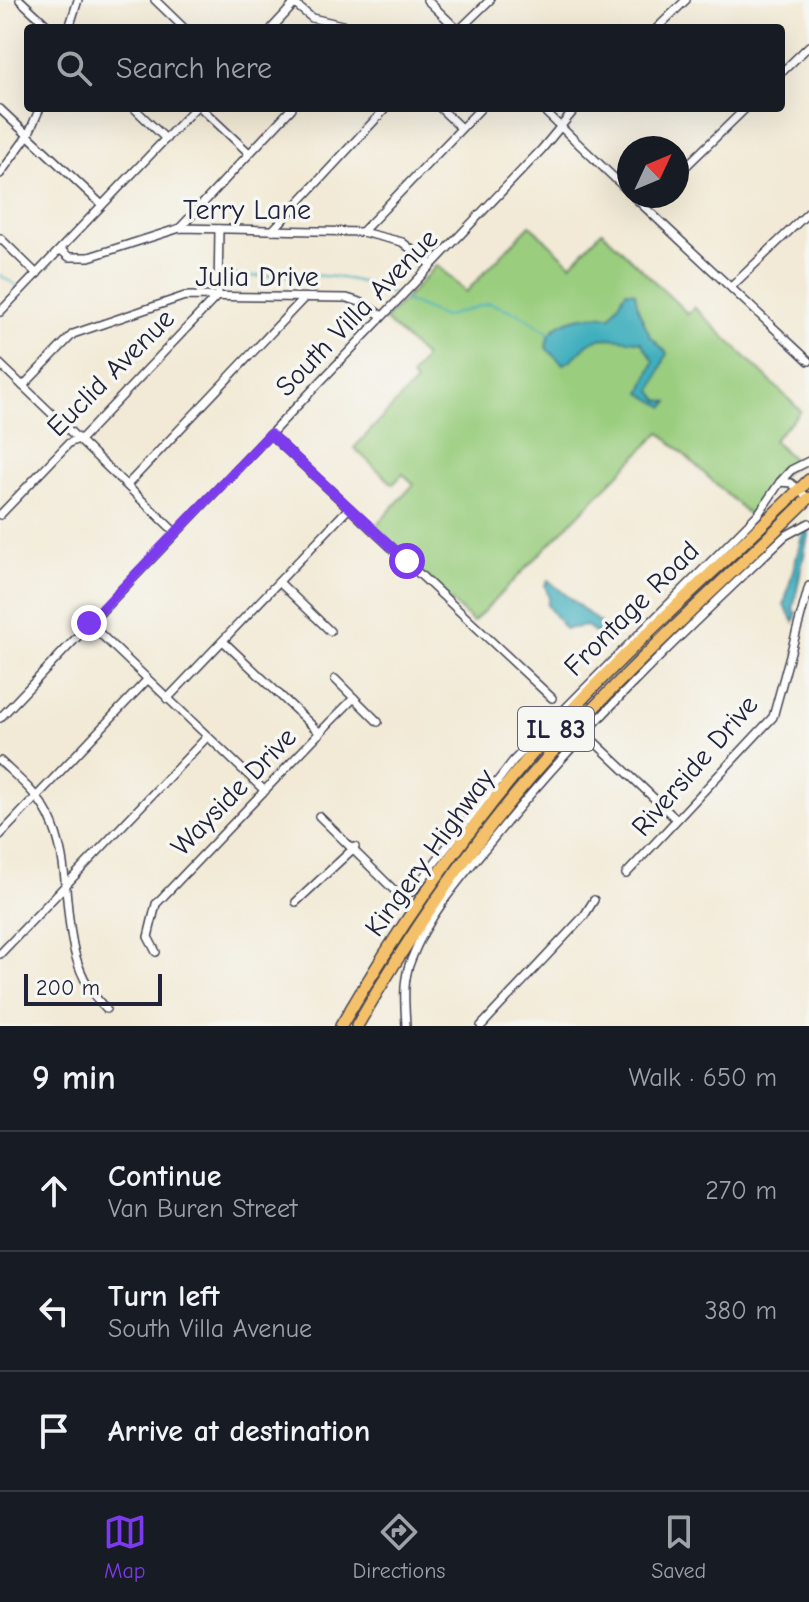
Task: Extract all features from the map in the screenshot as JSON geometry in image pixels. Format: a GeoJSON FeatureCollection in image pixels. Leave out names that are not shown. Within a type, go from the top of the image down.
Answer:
{"type":"FeatureCollection","features":[{"type":"Feature","properties":{"kind":"highway","name":"Kingery Highway"},"geometry":{"type":"LineString","coordinates":[[357,1026],[442,889],[535,772],[586,716],[806,496],[809,480]]}},
{"type":"Feature","properties":{"kind":"highway","name":"Kingery Highway"},"geometry":{"type":"LineString","coordinates":[[340,1026],[418,903],[535,751],[677,604],[806,496]]}},
{"type":"Feature","properties":{"kind":"street"},"geometry":{"type":"LineString","coordinates":[[20,0],[46,24]]}},
{"type":"Feature","properties":{"kind":"street"},"geometry":{"type":"LineString","coordinates":[[70,24],[78,0]]}},
{"type":"Feature","properties":{"kind":"street"},"geometry":{"type":"LineString","coordinates":[[155,0],[180,24]]}},
{"type":"Feature","properties":{"kind":"street"},"geometry":{"type":"LineString","coordinates":[[427,0],[454,24]]}},
{"type":"Feature","properties":{"kind":"street"},"geometry":{"type":"LineString","coordinates":[[463,24],[490,0]]}},
{"type":"Feature","properties":{"kind":"street"},"geometry":{"type":"LineString","coordinates":[[661,24],[686,0]]}},
{"type":"Feature","properties":{"kind":"street"},"geometry":{"type":"LineString","coordinates":[[275,24],[294,1],[318,20],[346,24]]}},
{"type":"Feature","properties":{"kind":"street"},"geometry":{"type":"LineString","coordinates":[[785,69],[809,46]]}},
{"type":"Feature","properties":{"kind":"street"},"geometry":{"type":"LineString","coordinates":[[0,109],[102,205]]}},
{"type":"Feature","properties":{"kind":"street"},"geometry":{"type":"LineString","coordinates":[[0,174],[28,135],[38,112]]}},
{"type":"Feature","properties":{"kind":"street"},"geometry":{"type":"LineString","coordinates":[[138,112],[166,139]]}},
{"type":"Feature","properties":{"kind":"street"},"geometry":{"type":"LineString","coordinates":[[0,312],[191,112]]}},
{"type":"Feature","properties":{"kind":"street"},"geometry":{"type":"LineString","coordinates":[[205,112],[249,153]]}},
{"type":"Feature","properties":{"kind":"street"},"geometry":{"type":"LineString","coordinates":[[180,228],[288,112]]}},
{"type":"Feature","properties":{"kind":"street"},"geometry":{"type":"LineString","coordinates":[[273,230],[382,112]]}},
{"type":"Feature","properties":{"kind":"street"},"geometry":{"type":"LineString","coordinates":[[444,112],[461,128]]}},
{"type":"Feature","properties":{"kind":"street"},"geometry":{"type":"LineString","coordinates":[[362,232],[477,112]]}},
{"type":"Feature","properties":{"kind":"street"},"geometry":{"type":"LineString","coordinates":[[545,112],[617,181]]}},
{"type":"Feature","properties":{"kind":"street","name":"South Villa Avenue"},"geometry":{"type":"LineString","coordinates":[[0,718],[573,112]]}},
{"type":"Feature","properties":{"kind":"street"},"geometry":{"type":"LineString","coordinates":[[689,163],[742,112]]}},
{"type":"Feature","properties":{"kind":"street"},"geometry":{"type":"LineString","coordinates":[[646,208],[809,361]]}},
{"type":"Feature","properties":{"kind":"street"},"geometry":{"type":"LineString","coordinates":[[731,287],[809,212]]}},
{"type":"Feature","properties":{"kind":"street","name":"Terry Lane"},"geometry":{"type":"LineString","coordinates":[[61,250],[69,257],[89,257],[180,228],[362,232],[402,242],[431,265]]}},
{"type":"Feature","properties":{"kind":"street"},"geometry":{"type":"LineString","coordinates":[[218,295],[219,229]]}},
{"type":"Feature","properties":{"kind":"street"},"geometry":{"type":"LineString","coordinates":[[0,238],[37,274]]}},
{"type":"Feature","properties":{"kind":"street","name":"Euclid Avenue"},"geometry":{"type":"LineString","coordinates":[[0,515],[77,439],[83,437],[218,295]]}},
{"type":"Feature","properties":{"kind":"street","name":"Julia Drive"},"geometry":{"type":"LineString","coordinates":[[23,386],[73,334],[185,296],[347,298],[363,303],[382,316]]}},
{"type":"Feature","properties":{"kind":"street"},"geometry":{"type":"LineString","coordinates":[[127,485],[304,298]]}},
{"type":"Feature","properties":{"kind":"street"},"geometry":{"type":"LineString","coordinates":[[0,364],[175,532]]}},
{"type":"Feature","properties":{"kind":"street"},"geometry":{"type":"LineString","coordinates":[[270,434],[552,698]]}},
{"type":"Feature","properties":{"kind":"street","name":"Frontage Road"},"geometry":{"type":"LineString","coordinates":[[319,816],[355,847],[400,896],[412,892],[513,761],[759,513],[791,470],[809,461]]}},
{"type":"Feature","properties":{"kind":"street"},"geometry":{"type":"LineString","coordinates":[[780,482],[791,483],[806,496]]}},
{"type":"Feature","properties":{"kind":"street"},"geometry":{"type":"LineString","coordinates":[[167,699],[349,508]]}},
{"type":"Feature","properties":{"kind":"street","name":"Frontage Road"},"geometry":{"type":"LineString","coordinates":[[406,1026],[405,985],[417,946],[467,871],[584,732],[774,546],[790,532],[809,523]]}},
{"type":"Feature","properties":{"kind":"street"},"geometry":{"type":"LineString","coordinates":[[279,582],[330,631]]}},
{"type":"Feature","properties":{"kind":"street","name":"Riverside Drive"},"geometry":{"type":"LineString","coordinates":[[626,874],[773,717],[809,586]]}},
{"type":"Feature","properties":{"kind":"street"},"geometry":{"type":"LineString","coordinates":[[89,623],[265,791]]}},
{"type":"Feature","properties":{"kind":"street"},"geometry":{"type":"LineString","coordinates":[[223,641],[320,733]]}},
{"type":"Feature","properties":{"kind":"street"},"geometry":{"type":"LineString","coordinates":[[335,679],[378,722]]}},
{"type":"Feature","properties":{"kind":"street"},"geometry":{"type":"LineString","coordinates":[[0,835],[147,680]]}},
{"type":"Feature","properties":{"kind":"street","name":"Wayside Drive"},"geometry":{"type":"LineString","coordinates":[[156,952],[148,937],[156,904],[354,698]]}},
{"type":"Feature","properties":{"kind":"street"},"geometry":{"type":"LineString","coordinates":[[584,732],[676,819]]}},
{"type":"Feature","properties":{"kind":"street"},"geometry":{"type":"LineString","coordinates":[[0,954],[207,737]]}},
{"type":"Feature","properties":{"kind":"street"},"geometry":{"type":"LineString","coordinates":[[0,761],[37,796],[56,835],[77,964],[88,988],[106,1009]]}},
{"type":"Feature","properties":{"kind":"street"},"geometry":{"type":"LineString","coordinates":[[296,902],[355,847]]}},
{"type":"Feature","properties":{"kind":"street"},"geometry":{"type":"LineString","coordinates":[[481,1026],[584,916],[594,900]]}},
{"type":"Feature","properties":{"kind":"green space"},"geometry":{"type":"Polygon","coordinates":[[[530,225],[571,264],[602,231],[688,314],[694,307],[801,411],[773,440],[797,463],[772,484],[750,516],[660,432],[473,622],[374,528],[414,484],[403,474],[393,484],[354,448],[416,382],[411,377],[425,357],[385,320],[437,265],[466,292],[530,225]]]}},
{"type":"Feature","properties":{"kind":"water"},"geometry":{"type":"Polygon","coordinates":[[[626,291],[635,292],[638,309],[650,336],[667,353],[652,391],[659,400],[669,402],[665,407],[641,393],[654,361],[641,342],[614,338],[594,340],[563,364],[546,348],[553,330],[561,324],[581,317],[611,316],[626,291]]]}},
{"type":"Feature","properties":{"kind":"water"},"geometry":{"type":"Polygon","coordinates":[[[809,529],[793,610],[797,613],[794,622],[784,605],[803,532],[809,529]]]}},
{"type":"Feature","properties":{"kind":"water"},"geometry":{"type":"Polygon","coordinates":[[[548,580],[613,634],[615,639],[607,642],[587,626],[565,629],[547,605],[549,598],[545,585],[548,580]]]}},
{"type":"Feature","properties":{"kind":"waterway"},"geometry":{"type":"LineString","coordinates":[[226,271],[240,277],[301,275],[341,278],[379,288],[398,297]]}},
{"type":"Feature","properties":{"kind":"waterway"},"geometry":{"type":"LineString","coordinates":[[0,275],[19,287]]}},
{"type":"Feature","properties":{"kind":"waterway"},"geometry":{"type":"LineString","coordinates":[[404,300],[444,317],[489,303],[518,313],[551,334]]}},
{"type":"Feature","properties":{"kind":"route"},"geometry":{"type":"LineString","coordinates":[[89,623],[270,434],[407,561]]}}]}
